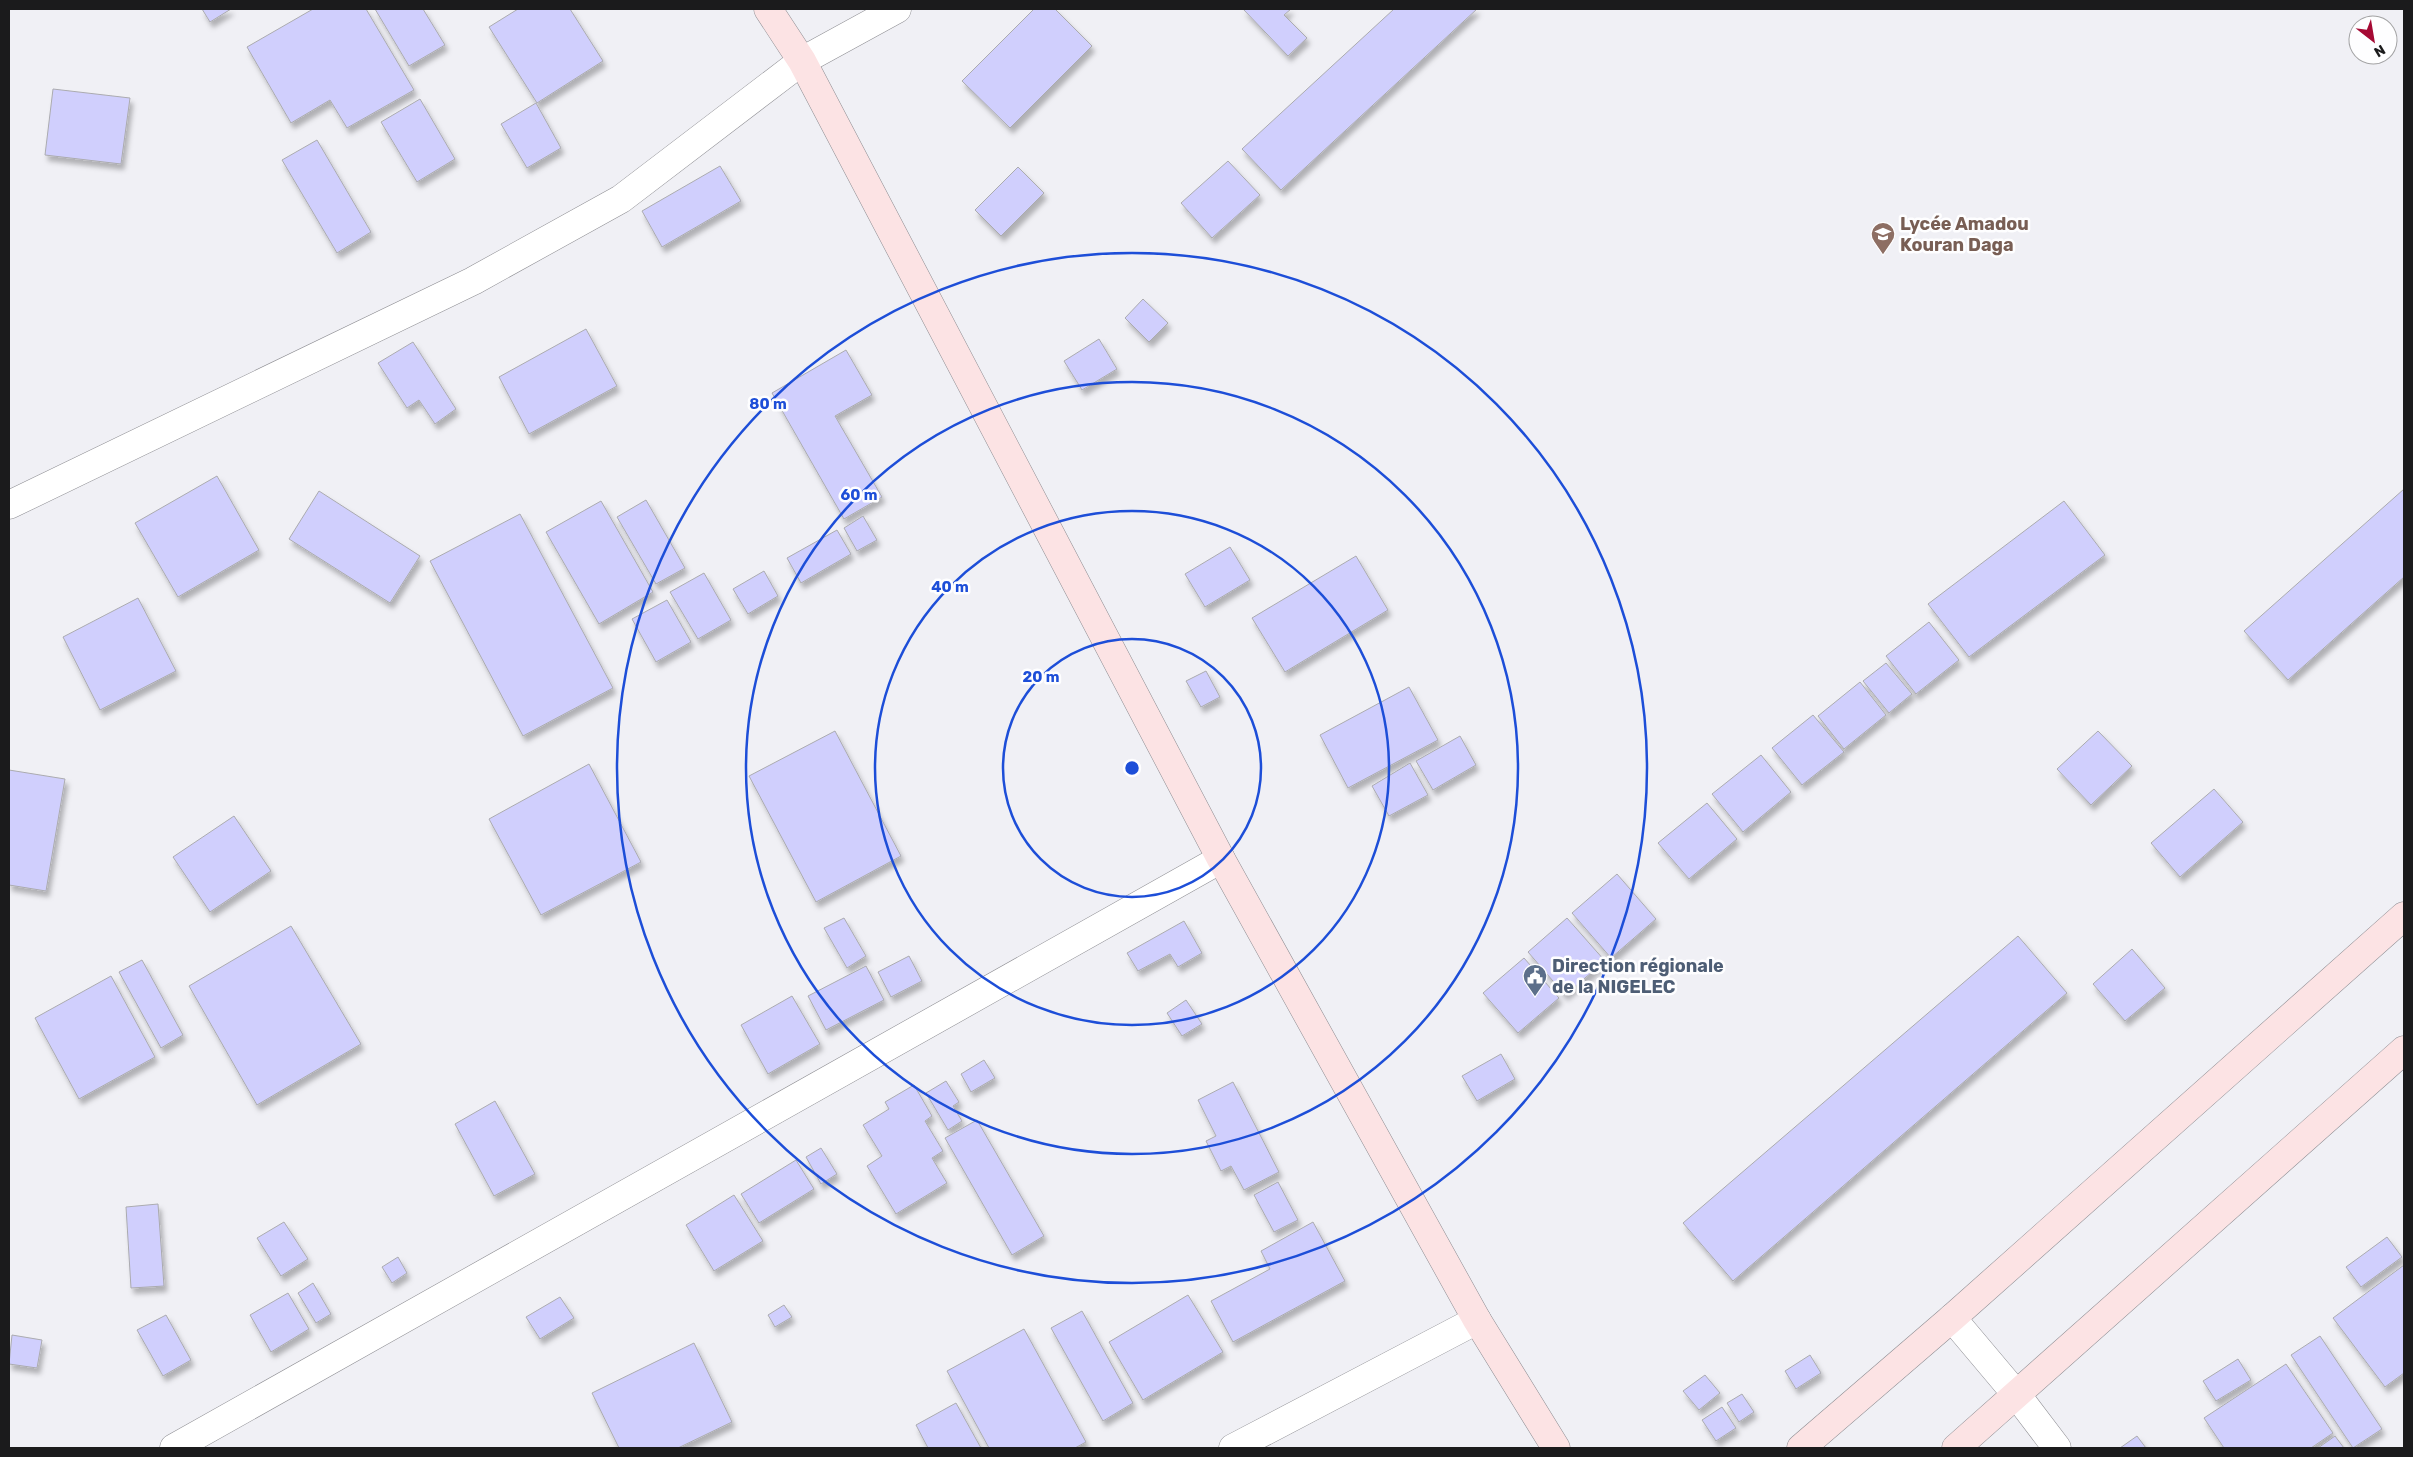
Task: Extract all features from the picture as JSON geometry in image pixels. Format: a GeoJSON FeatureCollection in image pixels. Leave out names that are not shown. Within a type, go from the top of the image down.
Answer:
{"type":"FeatureCollection","features":[{"type":"Feature","properties":{"kind":"street"},"geometry":{"type":"LineString","coordinates":[[768,9],[802,62],[1221,859],[1477,1320],[1556,1448]]}},
{"type":"Feature","properties":{"kind":"street"},"geometry":{"type":"LineString","coordinates":[[9,505],[473,281],[621,199],[802,62],[897,9]]}},
{"type":"Feature","properties":{"kind":"street"},"geometry":{"type":"LineString","coordinates":[[174,1448],[1221,859]]}},
{"type":"Feature","properties":{"kind":"street"},"geometry":{"type":"LineString","coordinates":[[1801,1448],[1952,1318],[2404,916]]}},
{"type":"Feature","properties":{"kind":"street"},"geometry":{"type":"LineString","coordinates":[[1956,1448],[2404,1050]]}},
{"type":"Feature","properties":{"kind":"street"},"geometry":{"type":"LineString","coordinates":[[1952,1318],[2016,1394],[2057,1448]]}},
{"type":"Feature","properties":{"kind":"street"},"geometry":{"type":"LineString","coordinates":[[1233,1448],[1477,1320]]}},
{"type":"Feature","properties":{"kind":"building"},"geometry":{"type":"Polygon","coordinates":[[[202,9],[231,9],[210,22],[202,9]]]}},
{"type":"Feature","properties":{"kind":"building"},"geometry":{"type":"Polygon","coordinates":[[[313,9],[366,9],[414,90],[347,128],[330,100],[291,123],[247,47],[313,9]]]}},
{"type":"Feature","properties":{"kind":"building"},"geometry":{"type":"Polygon","coordinates":[[[375,9],[423,9],[445,45],[409,66],[375,9]]]}},
{"type":"Feature","properties":{"kind":"building"},"geometry":{"type":"Polygon","coordinates":[[[518,9],[570,9],[603,61],[537,103],[489,27],[518,9]]]}},
{"type":"Feature","properties":{"kind":"building"},"geometry":{"type":"Polygon","coordinates":[[[1034,9],[1055,9],[1092,46],[1010,128],[962,81],[1034,9]]]}},
{"type":"Feature","properties":{"kind":"building"},"geometry":{"type":"Polygon","coordinates":[[[1243,9],[1291,9],[1284,15],[1307,38],[1288,56],[1243,9]]]}},
{"type":"Feature","properties":{"kind":"building"},"geometry":{"type":"Polygon","coordinates":[[[1394,9],[1477,9],[1281,190],[1242,149],[1394,9]]]}},
{"type":"Feature","properties":{"kind":"building"},"geometry":{"type":"Polygon","coordinates":[[[53,89],[130,98],[121,164],[45,155],[53,89]]]}},
{"type":"Feature","properties":{"kind":"building"},"geometry":{"type":"Polygon","coordinates":[[[420,99],[455,159],[417,182],[381,122],[420,99]]]}},
{"type":"Feature","properties":{"kind":"building"},"geometry":{"type":"Polygon","coordinates":[[[536,103],[561,148],[527,168],[501,124],[536,103]]]}},
{"type":"Feature","properties":{"kind":"building"},"geometry":{"type":"Polygon","coordinates":[[[317,140],[371,232],[337,253],[282,160],[317,140]]]}},
{"type":"Feature","properties":{"kind":"building"},"geometry":{"type":"Polygon","coordinates":[[[1228,161],[1260,195],[1212,238],[1181,203],[1228,161]]]}},
{"type":"Feature","properties":{"kind":"building"},"geometry":{"type":"Polygon","coordinates":[[[720,166],[741,201],[662,247],[642,211],[720,166]]]}},
{"type":"Feature","properties":{"kind":"building"},"geometry":{"type":"Polygon","coordinates":[[[1018,167],[1044,193],[1001,236],[975,210],[1018,167]]]}},
{"type":"Feature","properties":{"kind":"building"},"geometry":{"type":"Polygon","coordinates":[[[1143,299],[1168,323],[1149,342],[1125,318],[1143,299]]]}},
{"type":"Feature","properties":{"kind":"building"},"geometry":{"type":"Polygon","coordinates":[[[586,329],[617,386],[529,434],[499,377],[586,329]]]}},
{"type":"Feature","properties":{"kind":"building"},"geometry":{"type":"Polygon","coordinates":[[[1099,339],[1117,369],[1082,390],[1064,361],[1099,339]]]}},
{"type":"Feature","properties":{"kind":"building"},"geometry":{"type":"Polygon","coordinates":[[[413,342],[456,409],[435,424],[419,400],[407,408],[378,363],[413,342]]]}},
{"type":"Feature","properties":{"kind":"building"},"geometry":{"type":"Polygon","coordinates":[[[846,350],[872,395],[835,416],[882,497],[844,519],[772,393],[846,350]]]}},
{"type":"Feature","properties":{"kind":"building"},"geometry":{"type":"Polygon","coordinates":[[[217,476],[259,550],[178,597],[135,523],[217,476]]]}},
{"type":"Feature","properties":{"kind":"building"},"geometry":{"type":"Polygon","coordinates":[[[2404,489],[2404,577],[2288,680],[2244,631],[2404,489]]]}},
{"type":"Feature","properties":{"kind":"building"},"geometry":{"type":"Polygon","coordinates":[[[319,491],[420,556],[390,603],[289,539],[319,491]]]}},
{"type":"Feature","properties":{"kind":"building"},"geometry":{"type":"Polygon","coordinates":[[[646,500],[685,568],[656,584],[617,517],[646,500]]]}},
{"type":"Feature","properties":{"kind":"building"},"geometry":{"type":"Polygon","coordinates":[[[601,501],[653,592],[599,624],[546,532],[601,501]]]}},
{"type":"Feature","properties":{"kind":"building"},"geometry":{"type":"Polygon","coordinates":[[[2064,501],[2105,555],[1969,657],[1928,604],[2064,501]]]}},
{"type":"Feature","properties":{"kind":"building"},"geometry":{"type":"Polygon","coordinates":[[[520,514],[613,688],[523,736],[430,561],[520,514]]]}},
{"type":"Feature","properties":{"kind":"building"},"geometry":{"type":"Polygon","coordinates":[[[863,516],[877,540],[857,551],[844,528],[863,516]]]}},
{"type":"Feature","properties":{"kind":"building"},"geometry":{"type":"Polygon","coordinates":[[[837,530],[851,554],[801,583],[787,558],[837,530]]]}},
{"type":"Feature","properties":{"kind":"building"},"geometry":{"type":"Polygon","coordinates":[[[1230,547],[1250,580],[1205,607],[1185,574],[1230,547]]]}},
{"type":"Feature","properties":{"kind":"building"},"geometry":{"type":"Polygon","coordinates":[[[1356,556],[1388,610],[1285,672],[1252,618],[1356,556]]]}},
{"type":"Feature","properties":{"kind":"building"},"geometry":{"type":"Polygon","coordinates":[[[764,571],[778,596],[748,614],[733,589],[764,571]]]}},
{"type":"Feature","properties":{"kind":"building"},"geometry":{"type":"Polygon","coordinates":[[[704,573],[731,620],[698,639],[670,592],[704,573]]]}},
{"type":"Feature","properties":{"kind":"building"},"geometry":{"type":"Polygon","coordinates":[[[138,598],[176,671],[100,710],[63,637],[138,598]]]}},
{"type":"Feature","properties":{"kind":"building"},"geometry":{"type":"Polygon","coordinates":[[[667,600],[691,642],[656,662],[632,619],[667,600]]]}},
{"type":"Feature","properties":{"kind":"building"},"geometry":{"type":"Polygon","coordinates":[[[1929,622],[1959,660],[1916,694],[1886,656],[1929,622]]]}},
{"type":"Feature","properties":{"kind":"building"},"geometry":{"type":"Polygon","coordinates":[[[1886,663],[1912,694],[1889,713],[1863,681],[1886,663]]]}},
{"type":"Feature","properties":{"kind":"building"},"geometry":{"type":"Polygon","coordinates":[[[1206,671],[1220,697],[1201,707],[1186,681],[1206,671]]]}},
{"type":"Feature","properties":{"kind":"building"},"geometry":{"type":"Polygon","coordinates":[[[1860,682],[1886,715],[1844,749],[1818,716],[1860,682]]]}},
{"type":"Feature","properties":{"kind":"building"},"geometry":{"type":"Polygon","coordinates":[[[1409,687],[1438,740],[1348,788],[1320,735],[1409,687]]]}},
{"type":"Feature","properties":{"kind":"building"},"geometry":{"type":"Polygon","coordinates":[[[1813,715],[1844,752],[1802,785],[1772,748],[1813,715]]]}},
{"type":"Feature","properties":{"kind":"building"},"geometry":{"type":"Polygon","coordinates":[[[835,731],[901,856],[816,902],[749,776],[835,731]]]}},
{"type":"Feature","properties":{"kind":"building"},"geometry":{"type":"Polygon","coordinates":[[[2098,731],[2132,766],[2091,805],[2057,769],[2098,731]]]}},
{"type":"Feature","properties":{"kind":"building"},"geometry":{"type":"Polygon","coordinates":[[[1460,736],[1476,765],[1433,790],[1416,761],[1460,736]]]}},
{"type":"Feature","properties":{"kind":"building"},"geometry":{"type":"Polygon","coordinates":[[[1761,755],[1791,792],[1743,832],[1712,794],[1761,755]]]}},
{"type":"Feature","properties":{"kind":"building"},"geometry":{"type":"Polygon","coordinates":[[[1410,763],[1428,795],[1389,816],[1372,786],[1410,763]]]}},
{"type":"Feature","properties":{"kind":"building"},"geometry":{"type":"Polygon","coordinates":[[[589,764],[641,862],[541,915],[489,819],[589,764]]]}},
{"type":"Feature","properties":{"kind":"building"},"geometry":{"type":"Polygon","coordinates":[[[9,770],[65,779],[46,891],[9,885],[9,770]]]}},
{"type":"Feature","properties":{"kind":"building"},"geometry":{"type":"Polygon","coordinates":[[[2214,789],[2243,822],[2180,877],[2151,843],[2214,789]]]}},
{"type":"Feature","properties":{"kind":"building"},"geometry":{"type":"Polygon","coordinates":[[[1707,803],[1737,839],[1689,879],[1658,843],[1707,803]]]}},
{"type":"Feature","properties":{"kind":"building"},"geometry":{"type":"Polygon","coordinates":[[[234,816],[271,871],[210,912],[173,857],[234,816]]]}},
{"type":"Feature","properties":{"kind":"building"},"geometry":{"type":"Polygon","coordinates":[[[1617,874],[1656,919],[1611,958],[1572,913],[1617,874]]]}},
{"type":"Feature","properties":{"kind":"building"},"geometry":{"type":"Polygon","coordinates":[[[844,918],[866,956],[847,968],[824,928],[844,918]]]}},
{"type":"Feature","properties":{"kind":"building"},"geometry":{"type":"Polygon","coordinates":[[[1567,918],[1605,961],[1565,995],[1528,952],[1567,918]]]}},
{"type":"Feature","properties":{"kind":"building"},"geometry":{"type":"Polygon","coordinates":[[[1184,921],[1202,953],[1178,967],[1170,954],[1138,971],[1127,953],[1184,921]]]}},
{"type":"Feature","properties":{"kind":"building"},"geometry":{"type":"Polygon","coordinates":[[[291,926],[361,1044],[257,1105],[189,986],[291,926]]]}},
{"type":"Feature","properties":{"kind":"building"},"geometry":{"type":"Polygon","coordinates":[[[2018,936],[2067,993],[1733,1281],[1683,1223],[2018,936]]]}},
{"type":"Feature","properties":{"kind":"building"},"geometry":{"type":"Polygon","coordinates":[[[2132,949],[2165,988],[2125,1021],[2093,984],[2132,949]]]}},
{"type":"Feature","properties":{"kind":"building"},"geometry":{"type":"Polygon","coordinates":[[[909,956],[922,981],[891,997],[878,972],[909,956]]]}},
{"type":"Feature","properties":{"kind":"building"},"geometry":{"type":"Polygon","coordinates":[[[1524,958],[1559,998],[1518,1033],[1483,993],[1524,958]]]}},
{"type":"Feature","properties":{"kind":"building"},"geometry":{"type":"Polygon","coordinates":[[[142,960],[183,1035],[161,1048],[119,972],[142,960]]]}},
{"type":"Feature","properties":{"kind":"building"},"geometry":{"type":"Polygon","coordinates":[[[866,966],[884,1000],[826,1030],[808,996],[866,966]]]}},
{"type":"Feature","properties":{"kind":"building"},"geometry":{"type":"Polygon","coordinates":[[[111,976],[155,1057],[79,1099],[35,1018],[111,976]]]}},
{"type":"Feature","properties":{"kind":"building"},"geometry":{"type":"Polygon","coordinates":[[[792,996],[820,1044],[768,1074],[741,1025],[792,996]]]}},
{"type":"Feature","properties":{"kind":"building"},"geometry":{"type":"Polygon","coordinates":[[[1186,1000],[1202,1024],[1182,1036],[1167,1013],[1186,1000]]]}},
{"type":"Feature","properties":{"kind":"building"},"geometry":{"type":"Polygon","coordinates":[[[1501,1054],[1515,1079],[1477,1101],[1462,1076],[1501,1054]]]}},
{"type":"Feature","properties":{"kind":"building"},"geometry":{"type":"Polygon","coordinates":[[[984,1060],[995,1078],[971,1092],[961,1074],[984,1060]]]}},
{"type":"Feature","properties":{"kind":"building"},"geometry":{"type":"Polygon","coordinates":[[[946,1081],[959,1102],[953,1106],[962,1121],[948,1130],[926,1093],[946,1081]]]}},
{"type":"Feature","properties":{"kind":"building"},"geometry":{"type":"Polygon","coordinates":[[[1233,1082],[1279,1172],[1244,1190],[1231,1166],[1221,1171],[1206,1141],[1216,1136],[1198,1100],[1233,1082]]]}},
{"type":"Feature","properties":{"kind":"building"},"geometry":{"type":"Polygon","coordinates":[[[914,1085],[932,1116],[925,1121],[943,1151],[932,1158],[947,1183],[896,1214],[867,1166],[882,1156],[863,1125],[889,1109],[885,1102],[914,1085]]]}},
{"type":"Feature","properties":{"kind":"building"},"geometry":{"type":"Polygon","coordinates":[[[495,1101],[535,1174],[494,1196],[455,1124],[495,1101]]]}},
{"type":"Feature","properties":{"kind":"building"},"geometry":{"type":"Polygon","coordinates":[[[977,1120],[1044,1236],[1012,1255],[945,1138],[977,1120]]]}},
{"type":"Feature","properties":{"kind":"building"},"geometry":{"type":"Polygon","coordinates":[[[821,1148],[837,1174],[821,1184],[806,1157],[821,1148]]]}},
{"type":"Feature","properties":{"kind":"building"},"geometry":{"type":"Polygon","coordinates":[[[796,1160],[814,1189],[759,1223],[741,1194],[796,1160]]]}},
{"type":"Feature","properties":{"kind":"building"},"geometry":{"type":"Polygon","coordinates":[[[1278,1182],[1298,1220],[1274,1232],[1254,1195],[1278,1182]]]}},
{"type":"Feature","properties":{"kind":"building"},"geometry":{"type":"Polygon","coordinates":[[[734,1195],[763,1241],[714,1271],[686,1225],[734,1195]]]}},
{"type":"Feature","properties":{"kind":"building"},"geometry":{"type":"Polygon","coordinates":[[[158,1204],[164,1286],[131,1288],[126,1207],[158,1204]]]}},
{"type":"Feature","properties":{"kind":"building"},"geometry":{"type":"Polygon","coordinates":[[[284,1222],[308,1259],[281,1276],[257,1238],[284,1222]]]}},
{"type":"Feature","properties":{"kind":"building"},"geometry":{"type":"Polygon","coordinates":[[[1313,1222],[1345,1281],[1233,1342],[1211,1301],[1270,1269],[1261,1251],[1313,1222]]]}},
{"type":"Feature","properties":{"kind":"building"},"geometry":{"type":"Polygon","coordinates":[[[2387,1237],[2402,1257],[2361,1287],[2346,1267],[2387,1237]]]}},
{"type":"Feature","properties":{"kind":"building"},"geometry":{"type":"Polygon","coordinates":[[[398,1257],[407,1273],[392,1283],[382,1267],[398,1257]]]}},
{"type":"Feature","properties":{"kind":"building"},"geometry":{"type":"Polygon","coordinates":[[[2404,1265],[2404,1373],[2385,1387],[2333,1318],[2404,1265]]]}},
{"type":"Feature","properties":{"kind":"building"},"geometry":{"type":"Polygon","coordinates":[[[313,1283],[331,1314],[316,1323],[298,1293],[313,1283]]]}},
{"type":"Feature","properties":{"kind":"building"},"geometry":{"type":"Polygon","coordinates":[[[288,1293],[309,1329],[271,1352],[250,1315],[288,1293]]]}},
{"type":"Feature","properties":{"kind":"building"},"geometry":{"type":"Polygon","coordinates":[[[1188,1295],[1223,1352],[1143,1400],[1109,1342],[1188,1295]]]}},
{"type":"Feature","properties":{"kind":"building"},"geometry":{"type":"Polygon","coordinates":[[[560,1297],[574,1318],[540,1339],[526,1317],[560,1297]]]}},
{"type":"Feature","properties":{"kind":"building"},"geometry":{"type":"Polygon","coordinates":[[[784,1305],[792,1317],[775,1327],[768,1315],[784,1305]]]}},
{"type":"Feature","properties":{"kind":"building"},"geometry":{"type":"Polygon","coordinates":[[[1082,1311],[1133,1403],[1103,1421],[1051,1328],[1082,1311]]]}},
{"type":"Feature","properties":{"kind":"building"},"geometry":{"type":"Polygon","coordinates":[[[166,1315],[191,1360],[163,1376],[137,1330],[166,1315]]]}},
{"type":"Feature","properties":{"kind":"building"},"geometry":{"type":"Polygon","coordinates":[[[1024,1329],[1086,1442],[1075,1448],[989,1448],[947,1371],[1024,1329]]]}},
{"type":"Feature","properties":{"kind":"building"},"geometry":{"type":"Polygon","coordinates":[[[12,1335],[42,1340],[37,1368],[9,1364],[12,1335]]]}},
{"type":"Feature","properties":{"kind":"building"},"geometry":{"type":"Polygon","coordinates":[[[2320,1336],[2382,1429],[2353,1448],[2291,1355],[2320,1336]]]}},
{"type":"Feature","properties":{"kind":"building"},"geometry":{"type":"Polygon","coordinates":[[[694,1343],[732,1422],[678,1448],[619,1448],[592,1393],[694,1343]]]}},
{"type":"Feature","properties":{"kind":"building"},"geometry":{"type":"Polygon","coordinates":[[[1810,1355],[1821,1373],[1796,1389],[1785,1371],[1810,1355]]]}},
{"type":"Feature","properties":{"kind":"building"},"geometry":{"type":"Polygon","coordinates":[[[2238,1359],[2251,1380],[2216,1401],[2203,1381],[2238,1359]]]}},
{"type":"Feature","properties":{"kind":"building"},"geometry":{"type":"Polygon","coordinates":[[[2286,1364],[2333,1433],[2311,1448],[2224,1448],[2204,1418],[2286,1364]]]}},
{"type":"Feature","properties":{"kind":"building"},"geometry":{"type":"Polygon","coordinates":[[[1705,1375],[1720,1393],[1699,1410],[1683,1391],[1705,1375]]]}},
{"type":"Feature","properties":{"kind":"building"},"geometry":{"type":"Polygon","coordinates":[[[1742,1394],[1754,1412],[1739,1422],[1727,1403],[1742,1394]]]}},
{"type":"Feature","properties":{"kind":"building"},"geometry":{"type":"Polygon","coordinates":[[[956,1403],[981,1448],[928,1448],[916,1425],[956,1403]]]}},
{"type":"Feature","properties":{"kind":"building"},"geometry":{"type":"Polygon","coordinates":[[[1722,1407],[1736,1428],[1716,1441],[1702,1420],[1722,1407]]]}},
{"type":"Feature","properties":{"kind":"building"},"geometry":{"type":"Polygon","coordinates":[[[2137,1436],[2146,1448],[2120,1448],[2137,1436]]]}},
{"type":"Feature","properties":{"kind":"building"},"geometry":{"type":"Polygon","coordinates":[[[2335,1436],[2344,1448],[2318,1448],[2335,1436]]]}},
{"type":"Feature","properties":{"kind":"place","name":"Lycée Amadou Kouran Daga"},"geometry":{"type":"Point","coordinates":[1883,255]}},
{"type":"Feature","properties":{"kind":"place","name":"Direction régionale de la NIGELEC"},"geometry":{"type":"Point","coordinates":[1535,997]}}]}
